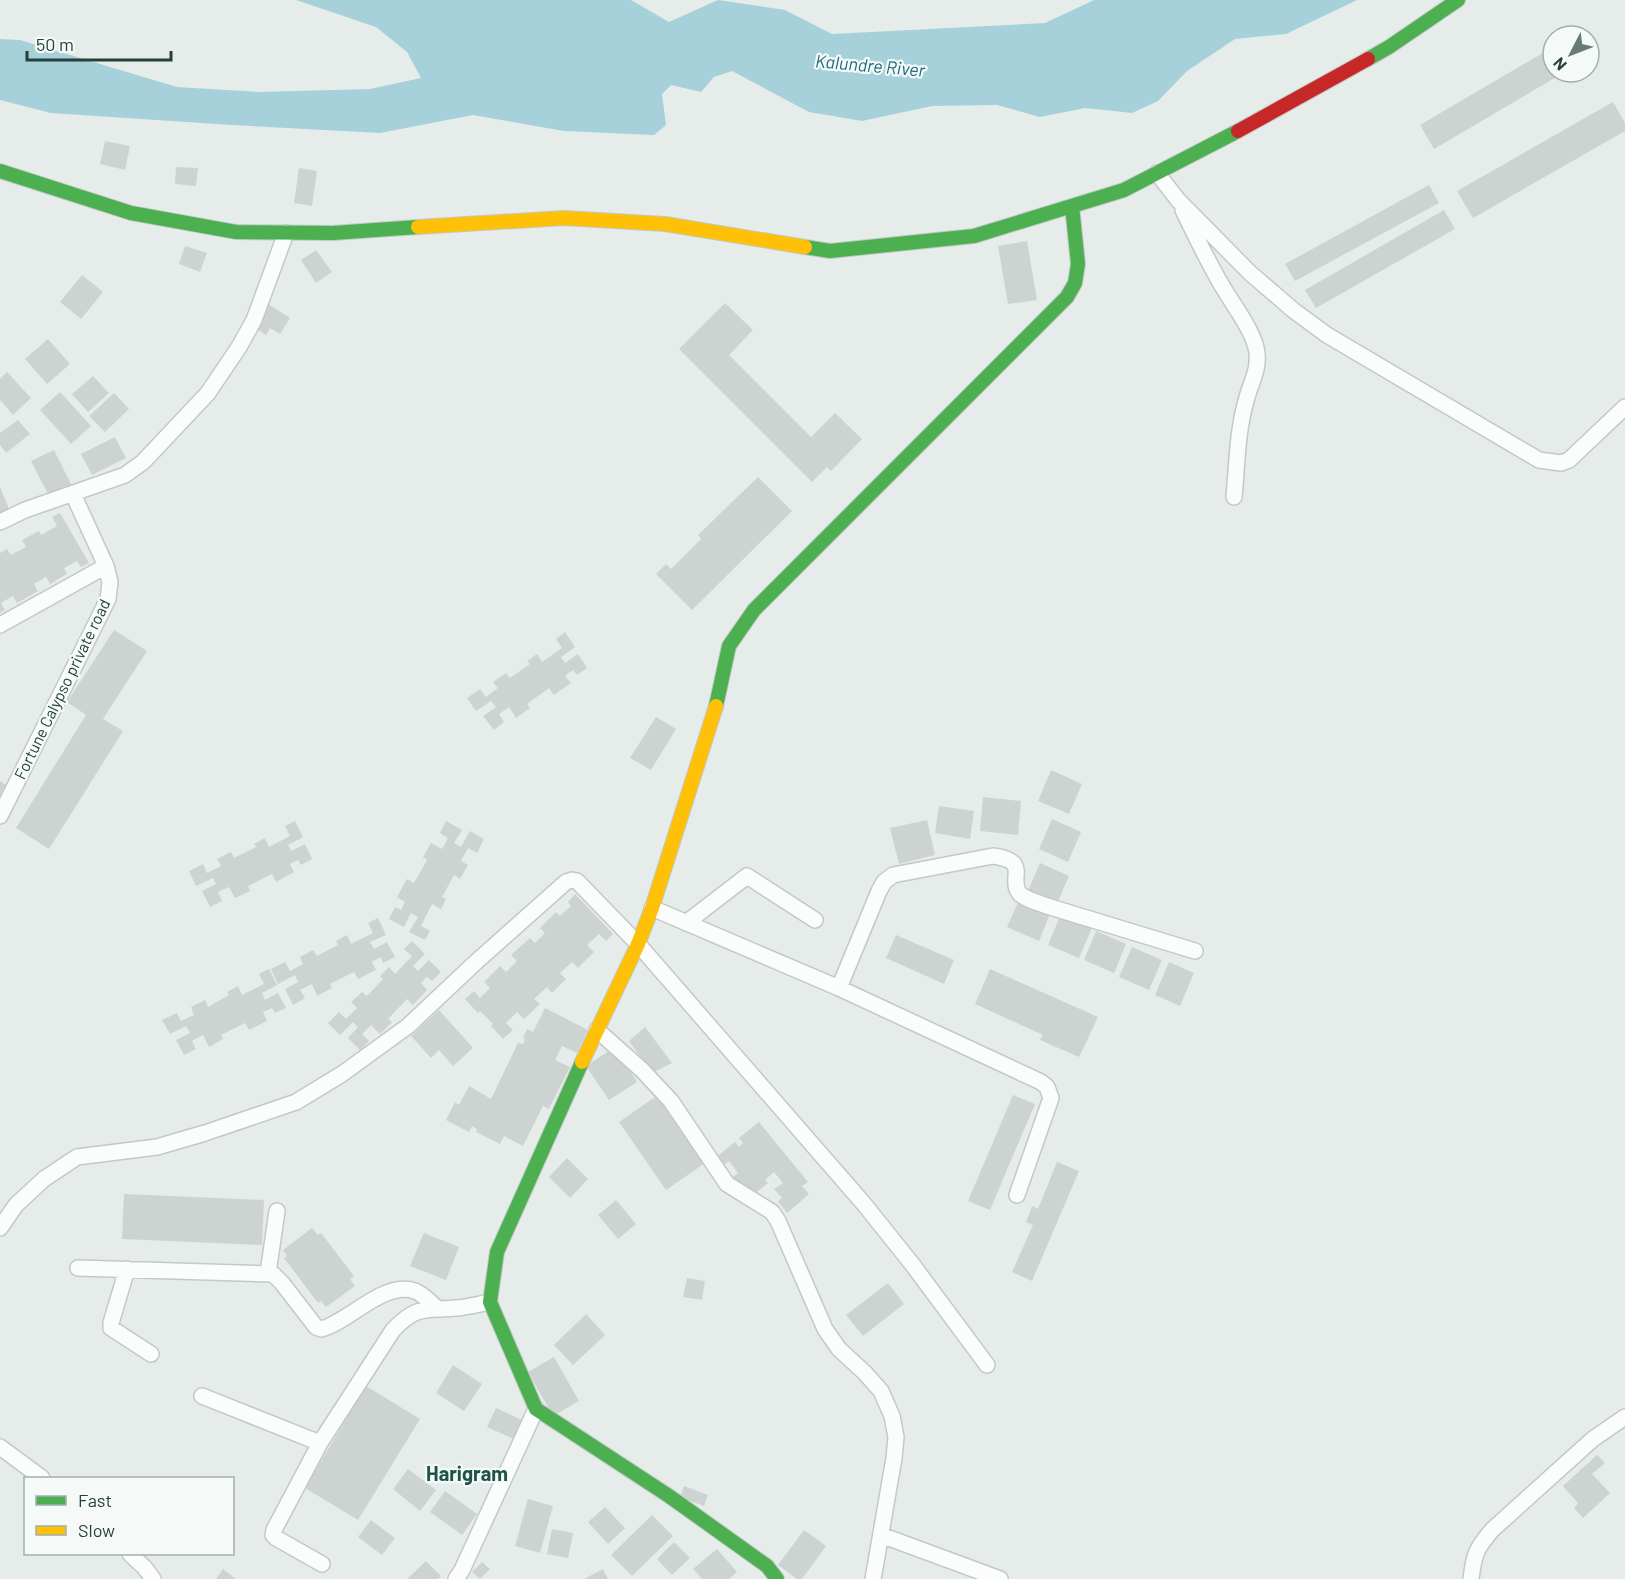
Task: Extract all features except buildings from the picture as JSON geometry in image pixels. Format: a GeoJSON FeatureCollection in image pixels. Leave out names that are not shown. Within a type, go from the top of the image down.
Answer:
{"type":"FeatureCollection","features":[{"type":"Feature","properties":{"kind":"street"},"geometry":{"type":"LineString","coordinates":[[0,171],[131,213],[236,232],[333,233],[564,218],[665,224],[830,252],[974,236],[1124,189],[1157,173],[1389,47],[1458,0]]}},
{"type":"Feature","properties":{"kind":"street"},"geometry":{"type":"LineString","coordinates":[[1157,173],[1178,200],[1250,273],[1293,310],[1327,335],[1539,460],[1561,463],[1569,460],[1625,407]]}},
{"type":"Feature","properties":{"kind":"street"},"geometry":{"type":"LineString","coordinates":[[1178,200],[1215,274],[1252,335],[1257,350],[1258,364],[1246,401],[1239,441],[1234,497]]}},
{"type":"Feature","properties":{"kind":"street"},"geometry":{"type":"LineString","coordinates":[[777,1579],[767,1566],[689,1510],[536,1409],[490,1302],[497,1252],[638,944],[652,908],[717,701],[729,646],[754,610],[1067,297],[1075,283],[1078,264],[1072,206]]}},
{"type":"Feature","properties":{"kind":"street"},"geometry":{"type":"LineString","coordinates":[[0,522],[25,510],[125,475],[143,462],[208,393],[239,347],[254,320],[286,233]]}},
{"type":"Feature","properties":{"kind":"street","name":"Fortune Calypso private road"},"geometry":{"type":"LineString","coordinates":[[0,816],[108,599],[110,582],[106,566],[73,494]]}},
{"type":"Feature","properties":{"kind":"street"},"geometry":{"type":"LineString","coordinates":[[0,625],[106,566]]}},
{"type":"Feature","properties":{"kind":"street"},"geometry":{"type":"LineString","coordinates":[[840,988],[884,882],[893,875],[993,856],[1006,858],[1012,862],[1017,870],[1017,888],[1026,898],[1195,951]]}},
{"type":"Feature","properties":{"kind":"street"},"geometry":{"type":"LineString","coordinates":[[687,923],[747,876],[815,920]]}},
{"type":"Feature","properties":{"kind":"street"},"geometry":{"type":"LineString","coordinates":[[0,1228],[16,1205],[44,1179],[77,1158],[157,1147],[296,1102],[342,1074],[408,1026],[476,962],[566,882],[572,880],[577,881],[638,944],[864,1204],[987,1365]]}},
{"type":"Feature","properties":{"kind":"street"},"geometry":{"type":"LineString","coordinates":[[652,908],[840,988],[1041,1082],[1047,1087],[1051,1098],[1017,1195]]}},
{"type":"Feature","properties":{"kind":"street"},"geometry":{"type":"LineString","coordinates":[[597,1030],[642,1070],[671,1101],[727,1184],[772,1212],[825,1329],[839,1348],[881,1391],[892,1416],[896,1437],[873,1579]]}},
{"type":"Feature","properties":{"kind":"street"},"geometry":{"type":"LineString","coordinates":[[268,1273],[277,1211]]}},
{"type":"Feature","properties":{"kind":"street"},"geometry":{"type":"LineString","coordinates":[[78,1268],[268,1273],[277,1277],[316,1327],[321,1329],[374,1299],[396,1290],[417,1292],[438,1308]]}},
{"type":"Feature","properties":{"kind":"street"},"geometry":{"type":"LineString","coordinates":[[127,1269],[111,1328],[152,1354]]}},
{"type":"Feature","properties":{"kind":"street"},"geometry":{"type":"LineString","coordinates":[[322,1564],[273,1535],[320,1443],[393,1330],[401,1322],[416,1311],[490,1302]]}},
{"type":"Feature","properties":{"kind":"street"},"geometry":{"type":"LineString","coordinates":[[202,1396],[320,1443]]}},
{"type":"Feature","properties":{"kind":"street"},"geometry":{"type":"LineString","coordinates":[[456,1579],[536,1409]]}},
{"type":"Feature","properties":{"kind":"street"},"geometry":{"type":"LineString","coordinates":[[1471,1579],[1473,1557],[1492,1530],[1593,1439],[1625,1417]]}},
{"type":"Feature","properties":{"kind":"street"},"geometry":{"type":"LineString","coordinates":[[0,1447],[39,1477]]}},
{"type":"Feature","properties":{"kind":"street"},"geometry":{"type":"LineString","coordinates":[[881,1535],[1000,1579]]}},
{"type":"Feature","properties":{"kind":"street"},"geometry":{"type":"LineString","coordinates":[[131,1555],[153,1579]]}},
{"type":"Feature","properties":{"kind":"water","name":"Kalundre River"},"geometry":{"type":"Polygon","coordinates":[[[296,0],[631,0],[669,22],[718,0],[785,10],[832,34],[1045,23],[1094,0],[1357,0],[1286,34],[1235,39],[1187,71],[1158,101],[1132,113],[1085,108],[1040,117],[997,105],[932,106],[862,121],[809,112],[732,71],[714,77],[701,92],[671,85],[662,94],[666,125],[654,135],[564,131],[473,115],[380,133],[51,113],[0,100],[0,39],[20,40],[177,87],[259,92],[370,89],[421,78],[407,52],[376,27],[296,0]]]}},
{"type":"Feature","properties":{"kind":"traffic: fast"},"geometry":{"type":"LineString","coordinates":[[1368,59],[1458,0]]}},
{"type":"Feature","properties":{"kind":"traffic: fast"},"geometry":{"type":"LineString","coordinates":[[805,247],[830,251],[974,236],[1124,190],[1238,131]]}},
{"type":"Feature","properties":{"kind":"traffic: fast"},"geometry":{"type":"LineString","coordinates":[[0,171],[131,213],[236,232],[333,233],[418,227]]}},
{"type":"Feature","properties":{"kind":"traffic: fast"},"geometry":{"type":"LineString","coordinates":[[716,706],[729,646],[754,610],[1067,297],[1075,283],[1078,264],[1072,206]]}},
{"type":"Feature","properties":{"kind":"traffic: fast"},"geometry":{"type":"LineString","coordinates":[[582,1062],[497,1252],[490,1302],[536,1409],[669,1496],[767,1566],[777,1579]]}},
{"type":"Feature","properties":{"kind":"traffic: slow"},"geometry":{"type":"LineString","coordinates":[[418,227],[564,218],[665,224],[805,247]]}},
{"type":"Feature","properties":{"kind":"traffic: slow"},"geometry":{"type":"LineString","coordinates":[[582,1062],[638,944],[652,908],[716,706]]}},
{"type":"Feature","properties":{"kind":"traffic: jam"},"geometry":{"type":"LineString","coordinates":[[1238,131],[1368,59]]}},
{"type":"Feature","properties":{"kind":"district","name":"Harigram"},"geometry":{"type":"Point","coordinates":[467,1474]}}]}
